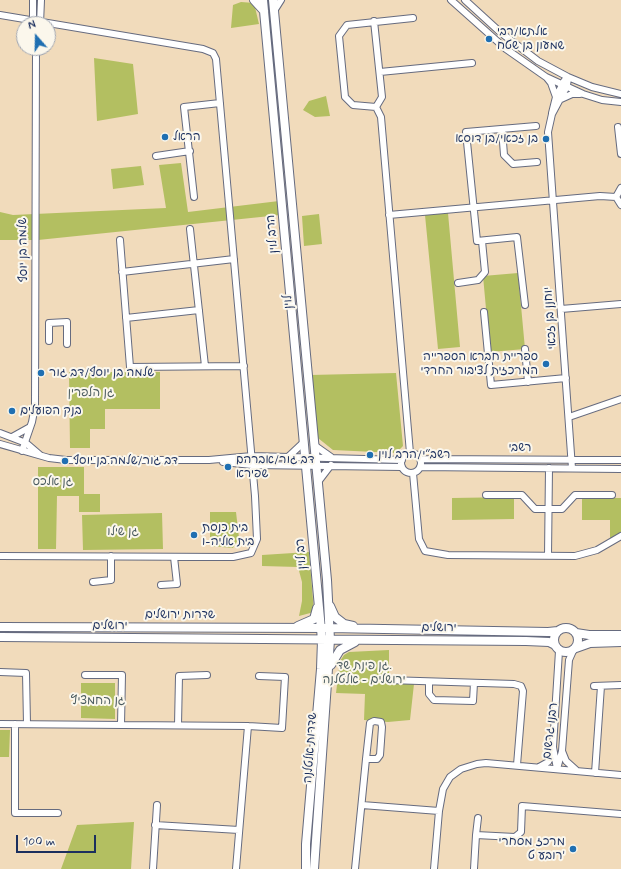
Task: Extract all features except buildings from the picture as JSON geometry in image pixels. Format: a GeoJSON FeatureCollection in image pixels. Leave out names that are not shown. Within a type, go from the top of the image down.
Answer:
{"type":"FeatureCollection","features":[{"type":"Feature","properties":{"kind":"main road"},"geometry":{"type":"LineString","coordinates":[[254,0],[264,11]]}},
{"type":"Feature","properties":{"kind":"main road","name":"הרב לוין"},"geometry":{"type":"LineString","coordinates":[[264,0],[305,462]]}},
{"type":"Feature","properties":{"kind":"main road","name":"לוין"},"geometry":{"type":"LineString","coordinates":[[273,0],[328,602],[325,628]]}},
{"type":"Feature","properties":{"kind":"main road","name":"רב לוין"},"geometry":{"type":"LineString","coordinates":[[305,462],[318,604],[325,628]]}},
{"type":"Feature","properties":{"kind":"main road"},"geometry":{"type":"LineString","coordinates":[[328,602],[336,617],[344,624],[360,628]]}},
{"type":"Feature","properties":{"kind":"main road"},"geometry":{"type":"LineString","coordinates":[[289,628],[305,624],[314,619],[318,604]]}},
{"type":"Feature","properties":{"kind":"main road","name":"שדרות ירושלים"},"geometry":{"type":"LineString","coordinates":[[0,627],[360,628]]}},
{"type":"Feature","properties":{"kind":"main road","name":"שדרות אלטלנה"},"geometry":{"type":"LineString","coordinates":[[314,869],[329,671],[325,628]]}},
{"type":"Feature","properties":{"kind":"main road","name":"ירושלים"},"geometry":{"type":"LineString","coordinates":[[360,628],[558,631]]}},
{"type":"Feature","properties":{"kind":"main road"},"geometry":{"type":"LineString","coordinates":[[621,635],[589,635],[576,633],[568,628],[558,631],[554,637],[557,648],[565,653],[590,643],[621,642]]}},
{"type":"Feature","properties":{"kind":"main road"},"geometry":{"type":"LineString","coordinates":[[574,649],[578,642],[576,633]]}},
{"type":"Feature","properties":{"kind":"main road","name":"ירושלים"},"geometry":{"type":"LineString","coordinates":[[0,637],[292,639]]}},
{"type":"Feature","properties":{"kind":"main road"},"geometry":{"type":"LineString","coordinates":[[292,639],[326,640]]}},
{"type":"Feature","properties":{"kind":"main road"},"geometry":{"type":"LineString","coordinates":[[292,639],[312,644],[319,651],[321,660]]}},
{"type":"Feature","properties":{"kind":"main road","name":"שדרות אלטלנה"},"geometry":{"type":"LineString","coordinates":[[306,869],[306,844],[321,660],[326,640]]}},
{"type":"Feature","properties":{"kind":"main road","name":"ירושלים"},"geometry":{"type":"LineString","coordinates":[[326,640],[526,641],[549,642],[557,648]]}},
{"type":"Feature","properties":{"kind":"main road"},"geometry":{"type":"LineString","coordinates":[[329,671],[333,659],[340,650],[351,643],[363,640]]}},
{"type":"Feature","properties":{"kind":"street"},"geometry":{"type":"LineString","coordinates":[[33,0],[33,16]]}},
{"type":"Feature","properties":{"kind":"street"},"geometry":{"type":"LineString","coordinates":[[40,16],[41,0]]}},
{"type":"Feature","properties":{"kind":"street"},"geometry":{"type":"LineString","coordinates":[[274,11],[281,0]]}},
{"type":"Feature","properties":{"kind":"street"},"geometry":{"type":"LineString","coordinates":[[451,0],[506,49],[525,64],[546,77],[584,94],[602,100],[621,102]]}},
{"type":"Feature","properties":{"kind":"street"},"geometry":{"type":"LineString","coordinates":[[465,0],[519,47],[538,61],[568,77],[592,87],[621,94]]}},
{"type":"Feature","properties":{"kind":"street"},"geometry":{"type":"LineString","coordinates":[[0,16],[16,19]]}},
{"type":"Feature","properties":{"kind":"street"},"geometry":{"type":"LineString","coordinates":[[376,107],[353,105],[345,97],[339,36],[347,25],[413,18]]}},
{"type":"Feature","properties":{"kind":"street"},"geometry":{"type":"LineString","coordinates":[[374,21],[382,97],[376,107]]}},
{"type":"Feature","properties":{"kind":"street"},"geometry":{"type":"LineString","coordinates":[[0,556],[232,557],[252,553],[256,538],[252,456],[216,59],[213,53],[203,49],[56,26]]}},
{"type":"Feature","properties":{"kind":"street","name":"שלמה בן יוסף"},"geometry":{"type":"LineString","coordinates":[[22,451],[26,442],[34,406],[36,56]]}},
{"type":"Feature","properties":{"kind":"street"},"geometry":{"type":"LineString","coordinates":[[380,72],[472,63]]}},
{"type":"Feature","properties":{"kind":"street"},"geometry":{"type":"LineString","coordinates":[[546,77],[551,83],[558,98],[572,94],[584,94]]}},
{"type":"Feature","properties":{"kind":"street"},"geometry":{"type":"LineString","coordinates":[[564,85],[568,77]]}},
{"type":"Feature","properties":{"kind":"street","name":"יוחנן בן זכאי"},"geometry":{"type":"LineString","coordinates":[[564,85],[552,114],[548,132],[562,309],[572,468]]}},
{"type":"Feature","properties":{"kind":"street"},"geometry":{"type":"LineString","coordinates":[[194,197],[184,107],[220,102]]}},
{"type":"Feature","properties":{"kind":"street"},"geometry":{"type":"LineString","coordinates":[[376,107],[381,118],[410,453]]}},
{"type":"Feature","properties":{"kind":"street"},"geometry":{"type":"LineString","coordinates":[[525,305],[517,237],[476,242],[466,132],[536,126]]}},
{"type":"Feature","properties":{"kind":"street"},"geometry":{"type":"LineString","coordinates":[[618,127],[621,154]]}},
{"type":"Feature","properties":{"kind":"street"},"geometry":{"type":"LineString","coordinates":[[502,128],[504,155],[513,164],[537,162]]}},
{"type":"Feature","properties":{"kind":"street"},"geometry":{"type":"LineString","coordinates":[[156,156],[190,151]]}},
{"type":"Feature","properties":{"kind":"street"},"geometry":{"type":"LineString","coordinates":[[621,188],[617,191],[616,197],[621,205]]}},
{"type":"Feature","properties":{"kind":"street"},"geometry":{"type":"LineString","coordinates":[[389,215],[553,200],[616,197]]}},
{"type":"Feature","properties":{"kind":"street"},"geometry":{"type":"LineString","coordinates":[[190,229],[205,366]]}},
{"type":"Feature","properties":{"kind":"street"},"geometry":{"type":"LineString","coordinates":[[120,240],[130,367],[244,366]]}},
{"type":"Feature","properties":{"kind":"street"},"geometry":{"type":"LineString","coordinates":[[458,283],[478,280],[485,272],[482,241]]}},
{"type":"Feature","properties":{"kind":"street"},"geometry":{"type":"LineString","coordinates":[[122,272],[234,259]]}},
{"type":"Feature","properties":{"kind":"street"},"geometry":{"type":"LineString","coordinates":[[562,309],[621,304]]}},
{"type":"Feature","properties":{"kind":"street"},"geometry":{"type":"LineString","coordinates":[[126,318],[199,310]]}},
{"type":"Feature","properties":{"kind":"street"},"geometry":{"type":"LineString","coordinates":[[484,312],[491,386],[566,378]]}},
{"type":"Feature","properties":{"kind":"street"},"geometry":{"type":"LineString","coordinates":[[49,341],[49,323],[67,322],[67,344]]}},
{"type":"Feature","properties":{"kind":"street"},"geometry":{"type":"LineString","coordinates":[[525,349],[528,382]]}},
{"type":"Feature","properties":{"kind":"street"},"geometry":{"type":"LineString","coordinates":[[568,417],[621,399]]}},
{"type":"Feature","properties":{"kind":"street"},"geometry":{"type":"LineString","coordinates":[[12,437],[30,426]]}},
{"type":"Feature","properties":{"kind":"street"},"geometry":{"type":"LineString","coordinates":[[0,433],[26,442],[42,456]]}},
{"type":"Feature","properties":{"kind":"street"},"geometry":{"type":"LineString","coordinates":[[288,457],[304,442]]}},
{"type":"Feature","properties":{"kind":"street"},"geometry":{"type":"LineString","coordinates":[[0,444],[42,456],[66,460],[209,460],[252,456],[288,457],[305,462]]}},
{"type":"Feature","properties":{"kind":"street"},"geometry":{"type":"LineString","coordinates":[[314,445],[325,454],[334,458]]}},
{"type":"Feature","properties":{"kind":"street"},"geometry":{"type":"LineString","coordinates":[[420,467],[420,459],[416,455],[410,453],[405,455],[402,460],[402,467],[406,472],[413,473],[420,467],[621,469]]}},
{"type":"Feature","properties":{"kind":"street"},"geometry":{"type":"LineString","coordinates":[[209,460],[252,465],[305,462],[334,458],[402,460]]}},
{"type":"Feature","properties":{"kind":"street","name":"רשבי"},"geometry":{"type":"LineString","coordinates":[[420,459],[621,460]]}},
{"type":"Feature","properties":{"kind":"street"},"geometry":{"type":"LineString","coordinates":[[315,461],[330,465],[402,467]]}},
{"type":"Feature","properties":{"kind":"street"},"geometry":{"type":"LineString","coordinates":[[317,486],[321,477],[330,465]]}},
{"type":"Feature","properties":{"kind":"street"},"geometry":{"type":"LineString","coordinates":[[548,556],[549,468]]}},
{"type":"Feature","properties":{"kind":"street"},"geometry":{"type":"LineString","coordinates":[[413,473],[420,539],[426,550],[448,556],[548,556],[587,554],[621,536]]}},
{"type":"Feature","properties":{"kind":"street"},"geometry":{"type":"LineString","coordinates":[[486,494],[522,495],[536,509],[562,509],[575,495],[612,495]]}},
{"type":"Feature","properties":{"kind":"street"},"geometry":{"type":"LineString","coordinates":[[93,582],[111,580],[111,556]]}},
{"type":"Feature","properties":{"kind":"street"},"geometry":{"type":"LineString","coordinates":[[161,585],[177,584],[174,557]]}},
{"type":"Feature","properties":{"kind":"street","name":"רבנו גרשום"},"geometry":{"type":"LineString","coordinates":[[557,648],[554,747],[557,769]]}},
{"type":"Feature","properties":{"kind":"street","name":"רבנו גרשום"},"geometry":{"type":"LineString","coordinates":[[557,769],[562,751],[569,660],[574,649]]}},
{"type":"Feature","properties":{"kind":"street"},"geometry":{"type":"LineString","coordinates":[[0,672],[26,673],[27,724]]}},
{"type":"Feature","properties":{"kind":"street"},"geometry":{"type":"LineString","coordinates":[[85,675],[122,675],[121,725]]}},
{"type":"Feature","properties":{"kind":"street"},"geometry":{"type":"LineString","coordinates":[[178,725],[179,676],[207,675]]}},
{"type":"Feature","properties":{"kind":"street"},"geometry":{"type":"LineString","coordinates":[[0,724],[178,725],[282,728],[285,677],[259,676]]}},
{"type":"Feature","properties":{"kind":"street"},"geometry":{"type":"LineString","coordinates":[[388,680],[514,684],[521,686],[523,692],[517,765]]}},
{"type":"Feature","properties":{"kind":"street"},"geometry":{"type":"LineString","coordinates":[[429,682],[429,694],[434,700],[472,701],[474,683]]}},
{"type":"Feature","properties":{"kind":"street"},"geometry":{"type":"LineString","coordinates":[[594,686],[621,685]]}},
{"type":"Feature","properties":{"kind":"street"},"geometry":{"type":"LineString","coordinates":[[595,773],[601,686]]}},
{"type":"Feature","properties":{"kind":"street"},"geometry":{"type":"LineString","coordinates":[[355,869],[362,805],[366,759],[370,723],[374,721],[381,722],[380,755],[378,759],[366,759]]}},
{"type":"Feature","properties":{"kind":"street"},"geometry":{"type":"LineString","coordinates":[[15,724],[15,813],[58,813]]}},
{"type":"Feature","properties":{"kind":"street"},"geometry":{"type":"LineString","coordinates":[[236,869],[248,726]]}},
{"type":"Feature","properties":{"kind":"street"},"geometry":{"type":"LineString","coordinates":[[538,767],[548,762],[554,747]]}},
{"type":"Feature","properties":{"kind":"street"},"geometry":{"type":"LineString","coordinates":[[562,751],[566,762],[576,771]]}},
{"type":"Feature","properties":{"kind":"street"},"geometry":{"type":"LineString","coordinates":[[434,869],[439,811],[443,789],[454,774],[477,764],[517,765],[621,775]]}},
{"type":"Feature","properties":{"kind":"street"},"geometry":{"type":"LineString","coordinates":[[153,869],[157,805]]}},
{"type":"Feature","properties":{"kind":"street"},"geometry":{"type":"LineString","coordinates":[[362,805],[439,811]]}},
{"type":"Feature","properties":{"kind":"street"},"geometry":{"type":"LineString","coordinates":[[476,835],[515,837],[520,832],[522,806],[621,814]]}},
{"type":"Feature","properties":{"kind":"street"},"geometry":{"type":"LineString","coordinates":[[474,869],[478,818]]}},
{"type":"Feature","properties":{"kind":"street"},"geometry":{"type":"LineString","coordinates":[[155,825],[239,830]]}},
{"type":"Feature","properties":{"kind":"green space"},"geometry":{"type":"Polygon","coordinates":[[[241,2],[254,3],[259,24],[231,28],[233,5],[241,2]]]}},
{"type":"Feature","properties":{"kind":"green space"},"geometry":{"type":"Polygon","coordinates":[[[94,58],[133,64],[138,114],[97,121],[94,58]]]}},
{"type":"Feature","properties":{"kind":"green space"},"geometry":{"type":"Polygon","coordinates":[[[326,96],[330,116],[315,117],[303,110],[309,101],[326,96]]]}},
{"type":"Feature","properties":{"kind":"green space"},"geometry":{"type":"Polygon","coordinates":[[[181,163],[188,212],[279,201],[280,215],[38,240],[0,240],[0,212],[13,215],[166,208],[159,165],[181,163]]]}},
{"type":"Feature","properties":{"kind":"green space"},"geometry":{"type":"Polygon","coordinates":[[[141,166],[144,185],[113,189],[111,169],[141,166]]]}},
{"type":"Feature","properties":{"kind":"green space"},"geometry":{"type":"Polygon","coordinates":[[[448,213],[460,347],[438,349],[425,215],[448,213]]]}},
{"type":"Feature","properties":{"kind":"green space"},"geometry":{"type":"Polygon","coordinates":[[[319,214],[322,244],[304,246],[302,216],[319,214]]]}},
{"type":"Feature","properties":{"kind":"green space"},"geometry":{"type":"Polygon","coordinates":[[[518,273],[525,349],[490,352],[483,276],[518,273]]]}},
{"type":"Feature","properties":{"kind":"green space","name":"גן הלפרין"},"geometry":{"type":"Polygon","coordinates":[[[69,372],[160,372],[160,409],[105,409],[105,429],[90,429],[90,448],[70,448],[69,372]]]}},
{"type":"Feature","properties":{"kind":"green space"},"geometry":{"type":"Polygon","coordinates":[[[396,373],[403,446],[396,453],[333,450],[318,438],[310,375],[396,373]]]}},
{"type":"Feature","properties":{"kind":"green space","name":"גן אלכס"},"geometry":{"type":"Polygon","coordinates":[[[38,467],[84,467],[84,494],[100,494],[100,512],[79,512],[79,496],[57,496],[56,549],[38,549],[38,467]]]}},
{"type":"Feature","properties":{"kind":"green space"},"geometry":{"type":"Polygon","coordinates":[[[514,497],[514,519],[452,520],[452,498],[514,497]]]}},
{"type":"Feature","properties":{"kind":"green space"},"geometry":{"type":"Polygon","coordinates":[[[582,498],[621,498],[621,534],[610,540],[610,520],[582,520],[582,498]]]}},
{"type":"Feature","properties":{"kind":"green space"},"geometry":{"type":"Polygon","coordinates":[[[210,512],[236,512],[239,538],[233,548],[210,546],[210,512]]]}},
{"type":"Feature","properties":{"kind":"green space","name":"גן שילו"},"geometry":{"type":"Polygon","coordinates":[[[162,513],[163,549],[83,550],[82,515],[162,513]]]}},
{"type":"Feature","properties":{"kind":"green space"},"geometry":{"type":"Polygon","coordinates":[[[309,552],[314,612],[299,616],[302,601],[302,582],[298,567],[262,566],[262,555],[309,552]]]}},
{"type":"Feature","properties":{"kind":"green space","name":"גן פינת שד. ירושלים - אלטלנה"},"geometry":{"type":"Polygon","coordinates":[[[389,650],[390,684],[414,684],[410,720],[388,722],[364,720],[365,694],[336,693],[340,661],[344,655],[349,652],[389,650]]]}},
{"type":"Feature","properties":{"kind":"green space","name":"גן החמציץ"},"geometry":{"type":"Polygon","coordinates":[[[81,683],[115,683],[115,719],[81,718],[81,683]]]}},
{"type":"Feature","properties":{"kind":"green space"},"geometry":{"type":"Polygon","coordinates":[[[0,730],[10,730],[9,757],[0,757],[0,730]]]}},
{"type":"Feature","properties":{"kind":"green space"},"geometry":{"type":"Polygon","coordinates":[[[134,822],[131,869],[61,869],[77,825],[134,822]]]}},
{"type":"Feature","properties":{"kind":"place","name":"אלתא/רבי שמעון בן שטח"},"geometry":{"type":"Point","coordinates":[489,39]}},
{"type":"Feature","properties":{"kind":"place","name":"הראל"},"geometry":{"type":"Point","coordinates":[165,137]}},
{"type":"Feature","properties":{"kind":"place","name":"בן זכאי/בן דוסא"},"geometry":{"type":"Point","coordinates":[546,139]}},
{"type":"Feature","properties":{"kind":"place","name":"ספריית חברא הספרייה המרכזית לציבור החרדי"},"geometry":{"type":"Point","coordinates":[546,364]}},
{"type":"Feature","properties":{"kind":"place","name":"שלמה בן יוסף/דב גור"},"geometry":{"type":"Point","coordinates":[41,373]}},
{"type":"Feature","properties":{"kind":"place","name":"בנק הפועלים"},"geometry":{"type":"Point","coordinates":[12,411]}},
{"type":"Feature","properties":{"kind":"place","name":"רשב״י/הרב לוין"},"geometry":{"type":"Point","coordinates":[370,455]}},
{"type":"Feature","properties":{"kind":"place","name":"דב גור/שלמה בן יוסף"},"geometry":{"type":"Point","coordinates":[65,461]}},
{"type":"Feature","properties":{"kind":"place","name":"דב גור/אברהם שפירא"},"geometry":{"type":"Point","coordinates":[228,467]}},
{"type":"Feature","properties":{"kind":"place","name":"בית כנסת בית אליה-ו"},"geometry":{"type":"Point","coordinates":[194,535]}},
{"type":"Feature","properties":{"kind":"place","name":"מרכז מסחרי רובע ט'"},"geometry":{"type":"Point","coordinates":[573,849]}}]}
